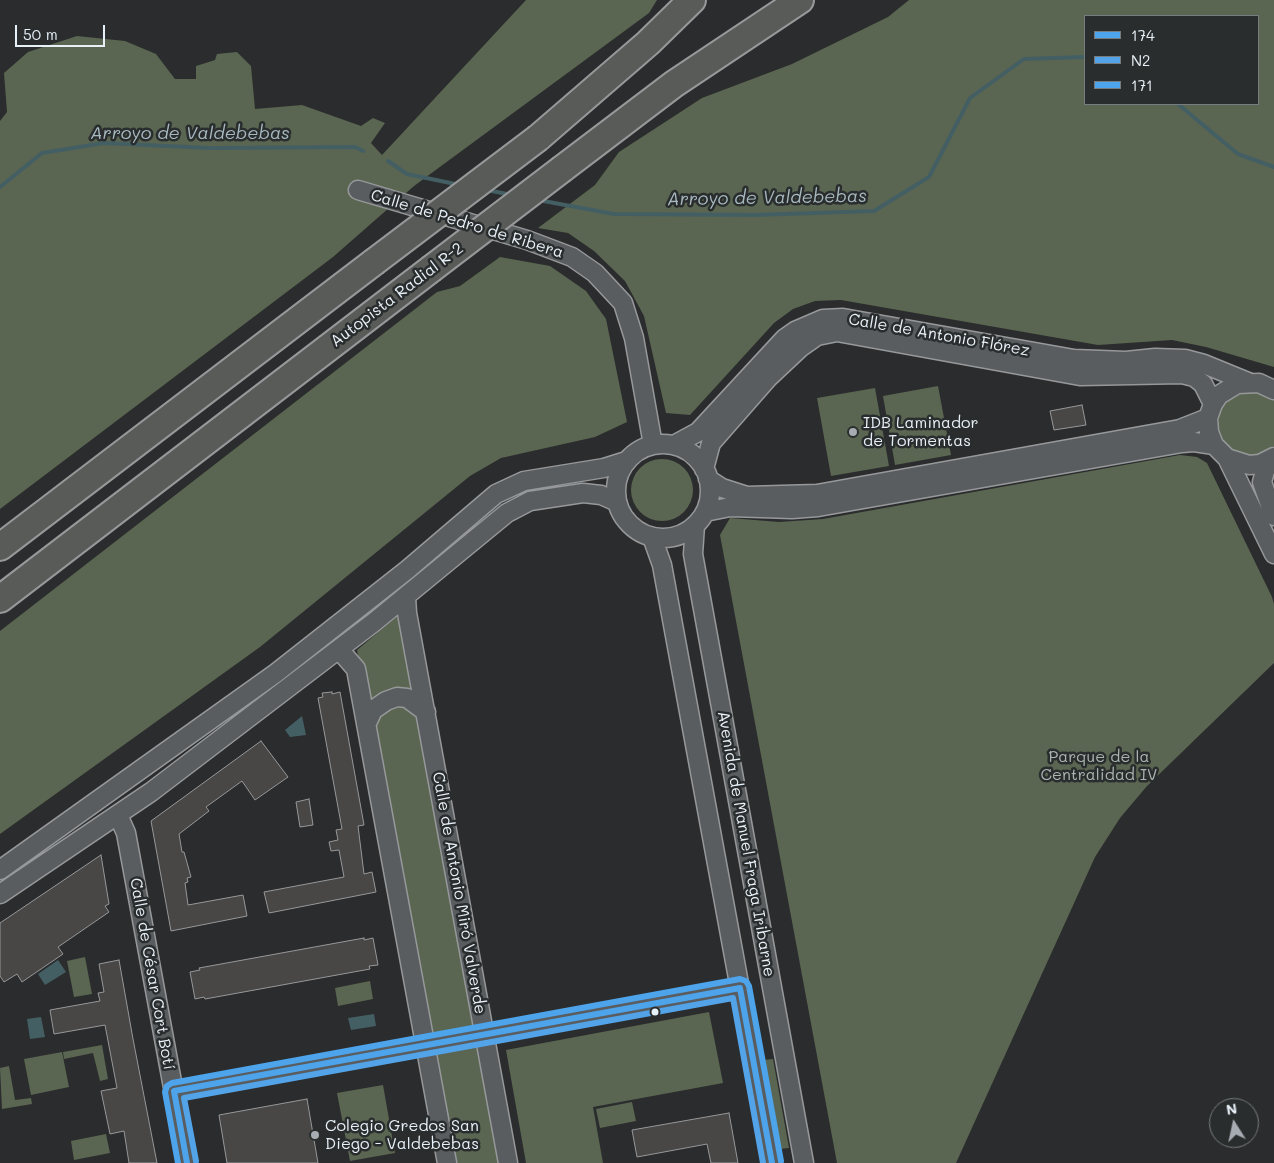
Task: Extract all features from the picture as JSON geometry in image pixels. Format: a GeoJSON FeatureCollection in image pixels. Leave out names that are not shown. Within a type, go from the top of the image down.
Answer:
{"type":"FeatureCollection","features":[{"type":"Feature","properties":{"kind":"highway"},"geometry":{"type":"LineString","coordinates":[[0,546],[538,138],[648,43],[692,0]]}},
{"type":"Feature","properties":{"kind":"highway","name":"Autopista Radial R-2"},"geometry":{"type":"LineString","coordinates":[[0,599],[674,84],[800,0]]}},
{"type":"Feature","properties":{"kind":"street","name":"Calle de Pedro de Ribera"},"geometry":{"type":"LineString","coordinates":[[358,190],[527,240],[572,257],[595,273],[623,303],[634,338],[653,445]]}},
{"type":"Feature","properties":{"kind":"street","name":"Calle de Antonio Flórez"},"geometry":{"type":"LineString","coordinates":[[674,446],[688,438],[709,421],[785,338],[795,331],[823,319],[843,318],[1074,359],[1126,362],[1155,358],[1185,359],[1204,364],[1248,382],[1259,383],[1274,390]]}},
{"type":"Feature","properties":{"kind":"street","name":"Calle de Antonio Flórez"},"geometry":{"type":"LineString","coordinates":[[706,474],[712,443],[768,378],[800,348],[817,336],[837,332],[1080,376],[1182,374],[1194,377],[1203,384],[1210,411],[1208,432],[1214,445]]}},
{"type":"Feature","properties":{"kind":"street"},"geometry":{"type":"LineString","coordinates":[[1248,382],[1228,388],[1210,411],[1180,429],[817,494],[747,496],[722,488],[706,474],[696,458],[686,450],[674,446],[653,445],[633,454],[626,461],[618,478],[617,502],[629,525],[652,537],[668,538],[682,534],[700,519],[730,507],[792,509],[818,506],[1194,442],[1214,445],[1227,458],[1274,554]]}},
{"type":"Feature","properties":{"kind":"street"},"geometry":{"type":"LineString","coordinates":[[1227,458],[1249,465],[1272,458]]}},
{"type":"Feature","properties":{"kind":"street"},"geometry":{"type":"LineString","coordinates":[[1272,458],[1262,482],[1274,516]]}},
{"type":"Feature","properties":{"kind":"street"},"geometry":{"type":"LineString","coordinates":[[0,870],[276,673],[407,570],[496,494],[524,480],[604,468],[626,461]]}},
{"type":"Feature","properties":{"kind":"street"},"geometry":{"type":"LineString","coordinates":[[700,519],[710,492],[706,474]]}},
{"type":"Feature","properties":{"kind":"street"},"geometry":{"type":"LineString","coordinates":[[0,894],[118,815],[336,652],[519,505],[543,498],[583,493],[601,495],[617,502]]}},
{"type":"Feature","properties":{"kind":"street","name":"Avenida de Manuel Fraga Iribarne"},"geometry":{"type":"LineString","coordinates":[[700,519],[694,554],[804,1163]]}},
{"type":"Feature","properties":{"kind":"street","name":"Avenida de Manuel Fraga Iribarne"},"geometry":{"type":"LineString","coordinates":[[652,537],[662,565],[772,1163]]}},
{"type":"Feature","properties":{"kind":"street","name":"Calle de Antonio Miró Valverde"},"geometry":{"type":"LineString","coordinates":[[406,597],[406,613],[426,712],[508,1163]]}},
{"type":"Feature","properties":{"kind":"street"},"geometry":{"type":"LineString","coordinates":[[336,652],[344,654],[356,669],[447,1163]]}},
{"type":"Feature","properties":{"kind":"street"},"geometry":{"type":"LineString","coordinates":[[367,723],[374,710],[386,701],[397,698],[407,698],[426,712]]}},
{"type":"Feature","properties":{"kind":"street","name":"Calle de César Cort Botí"},"geometry":{"type":"LineString","coordinates":[[118,815],[126,833],[187,1163]]}},
{"type":"Feature","properties":{"kind":"street"},"geometry":{"type":"LineString","coordinates":[[174,1091],[740,988]]}},
{"type":"Feature","properties":{"kind":"green space"},"geometry":{"type":"Polygon","coordinates":[[[526,0],[657,0],[649,13],[414,186],[333,257],[0,509],[0,121],[7,112],[4,73],[28,52],[77,36],[125,41],[156,54],[175,79],[196,79],[196,66],[215,60],[217,54],[237,52],[251,66],[255,109],[302,105],[361,126],[373,118],[385,123],[371,143],[382,155],[526,0]]]}},
{"type":"Feature","properties":{"kind":"green space"},"geometry":{"type":"Polygon","coordinates":[[[909,0],[1274,0],[1274,367],[1206,347],[1172,340],[1098,345],[841,300],[815,301],[793,309],[774,323],[690,415],[666,413],[644,316],[625,281],[594,251],[568,233],[538,228],[595,185],[619,152],[702,98],[792,64],[888,17],[909,0]]]}},
{"type":"Feature","properties":{"kind":"green space"},"geometry":{"type":"Polygon","coordinates":[[[500,257],[550,266],[586,291],[606,319],[627,422],[595,437],[501,458],[470,476],[260,647],[0,834],[0,631],[437,292],[460,286],[500,257]]]}},
{"type":"Feature","properties":{"kind":"green space","name":"IDB Laminador de Tormentas"},"geometry":{"type":"Polygon","coordinates":[[[938,386],[951,455],[895,465],[883,396],[938,386]]]}},
{"type":"Feature","properties":{"kind":"green space","name":"IDB Laminador de Tormentas"},"geometry":{"type":"Polygon","coordinates":[[[875,388],[889,466],[831,476],[817,398],[875,388]]]}},
{"type":"Feature","properties":{"kind":"green space"},"geometry":{"type":"Polygon","coordinates":[[[1251,391],[1264,393],[1274,400],[1274,446],[1261,455],[1249,456],[1237,453],[1227,446],[1220,435],[1218,423],[1220,411],[1227,401],[1238,393],[1251,391]]]}},
{"type":"Feature","properties":{"kind":"green space","name":"Parque de la Centralidad IV"},"geometry":{"type":"Polygon","coordinates":[[[1180,455],[1197,457],[1207,463],[1272,597],[1274,604],[1274,663],[1147,786],[1120,818],[1095,857],[956,1163],[837,1163],[720,535],[730,518],[779,522],[823,519],[1180,455]]]}},
{"type":"Feature","properties":{"kind":"green space"},"geometry":{"type":"Polygon","coordinates":[[[662,459],[674,462],[684,468],[690,478],[693,490],[690,502],[684,512],[674,518],[662,521],[650,518],[640,512],[634,502],[631,490],[634,478],[640,468],[650,462],[662,459]]]}},
{"type":"Feature","properties":{"kind":"green space"},"geometry":{"type":"Polygon","coordinates":[[[400,614],[502,1163],[451,1163],[357,650],[400,614]]]}},
{"type":"Feature","properties":{"kind":"green space"},"geometry":{"type":"Polygon","coordinates":[[[85,957],[92,994],[74,997],[67,961],[85,957]]]}},
{"type":"Feature","properties":{"kind":"green space"},"geometry":{"type":"Polygon","coordinates":[[[370,981],[373,999],[338,1006],[335,988],[370,981]]]}},
{"type":"Feature","properties":{"kind":"green space"},"geometry":{"type":"Polygon","coordinates":[[[709,1012],[723,1083],[593,1107],[603,1163],[526,1163],[506,1050],[709,1012]]]}},
{"type":"Feature","properties":{"kind":"green space"},"geometry":{"type":"Polygon","coordinates":[[[102,1045],[108,1079],[100,1081],[93,1053],[64,1059],[63,1052],[102,1045]]]}},
{"type":"Feature","properties":{"kind":"green space"},"geometry":{"type":"Polygon","coordinates":[[[62,1052],[69,1087],[31,1095],[24,1059],[62,1052]]]}},
{"type":"Feature","properties":{"kind":"green space"},"geometry":{"type":"Polygon","coordinates":[[[773,1059],[789,1148],[780,1149],[763,1060],[773,1059]]]}},
{"type":"Feature","properties":{"kind":"green space"},"geometry":{"type":"Polygon","coordinates":[[[9,1066],[15,1100],[31,1098],[32,1104],[2,1109],[0,1068],[9,1066]]]}},
{"type":"Feature","properties":{"kind":"green space"},"geometry":{"type":"Polygon","coordinates":[[[383,1085],[395,1153],[350,1161],[337,1093],[383,1085]]]}},
{"type":"Feature","properties":{"kind":"green space"},"geometry":{"type":"Polygon","coordinates":[[[632,1102],[636,1121],[600,1128],[596,1109],[632,1102]]]}},
{"type":"Feature","properties":{"kind":"green space"},"geometry":{"type":"Polygon","coordinates":[[[106,1134],[110,1153],[74,1160],[71,1141],[106,1134]]]}},
{"type":"Feature","properties":{"kind":"water"},"geometry":{"type":"Polygon","coordinates":[[[302,716],[306,735],[290,737],[285,730],[302,716]]]}},
{"type":"Feature","properties":{"kind":"water"},"geometry":{"type":"Polygon","coordinates":[[[58,960],[66,972],[45,985],[38,974],[58,960]]]}},
{"type":"Feature","properties":{"kind":"water"},"geometry":{"type":"Polygon","coordinates":[[[374,1014],[376,1026],[351,1030],[348,1018],[374,1014]]]}},
{"type":"Feature","properties":{"kind":"water"},"geometry":{"type":"Polygon","coordinates":[[[41,1017],[45,1037],[30,1039],[27,1019],[41,1017]]]}},
{"type":"Feature","properties":{"kind":"building"},"geometry":{"type":"Polygon","coordinates":[[[1082,405],[1086,425],[1054,430],[1050,411],[1082,405]]]}},
{"type":"Feature","properties":{"kind":"building"},"geometry":{"type":"Polygon","coordinates":[[[332,692],[332,694],[340,692],[364,825],[358,826],[364,874],[372,872],[376,892],[269,913],[264,892],[344,877],[339,850],[331,851],[329,842],[338,840],[336,830],[342,829],[318,698],[323,697],[322,693],[332,692]]]}},
{"type":"Feature","properties":{"kind":"building"},"geometry":{"type":"Polygon","coordinates":[[[261,741],[288,777],[255,800],[242,781],[206,807],[209,811],[179,834],[182,852],[184,852],[191,877],[187,878],[188,882],[185,883],[188,905],[243,895],[247,916],[171,931],[151,821],[261,741]]]}},
{"type":"Feature","properties":{"kind":"building"},"geometry":{"type":"Polygon","coordinates":[[[309,799],[313,825],[300,827],[296,802],[309,799]]]}},
{"type":"Feature","properties":{"kind":"building"},"geometry":{"type":"Polygon","coordinates":[[[101,855],[109,904],[105,906],[109,912],[58,947],[63,954],[22,982],[17,974],[4,982],[0,976],[0,923],[101,855]]]}},
{"type":"Feature","properties":{"kind":"building"},"geometry":{"type":"Polygon","coordinates":[[[364,938],[364,940],[373,938],[378,965],[369,966],[370,969],[205,999],[204,997],[195,999],[190,972],[200,970],[199,968],[364,938]]]}},
{"type":"Feature","properties":{"kind":"building"},"geometry":{"type":"Polygon","coordinates":[[[119,960],[157,1163],[129,1163],[124,1131],[110,1134],[101,1091],[117,1088],[105,1025],[54,1034],[50,1010],[100,1001],[98,993],[104,992],[99,964],[119,960]]]}},
{"type":"Feature","properties":{"kind":"building"},"geometry":{"type":"Polygon","coordinates":[[[307,1099],[318,1163],[227,1163],[219,1115],[307,1099]]]}},
{"type":"Feature","properties":{"kind":"building"},"geometry":{"type":"Polygon","coordinates":[[[729,1113],[738,1163],[711,1163],[707,1144],[637,1157],[632,1130],[729,1113]]]}},
{"type":"Feature","properties":{"kind":"waterway","name":"Arroyo de Valdebebas"},"geometry":{"type":"LineString","coordinates":[[538,200],[614,214],[755,215],[874,211],[929,177],[970,98],[1024,59],[1084,57]]}},
{"type":"Feature","properties":{"kind":"waterway","name":"Arroyo de Valdebebas"},"geometry":{"type":"LineString","coordinates":[[1179,105],[1238,154],[1274,167]]}},
{"type":"Feature","properties":{"kind":"waterway","name":"Arroyo de Valdebebas"},"geometry":{"type":"LineString","coordinates":[[0,187],[42,153],[104,143],[210,148],[355,147],[363,151]]}},
{"type":"Feature","properties":{"kind":"waterway","name":"Arroyo de Valdebebas"},"geometry":{"type":"LineString","coordinates":[[388,161],[407,174],[460,185]]}},
{"type":"Feature","properties":{"kind":"waterway","name":"Arroyo de Valdebebas"},"geometry":{"type":"LineString","coordinates":[[487,190],[512,195]]}},
{"type":"Feature","properties":{"kind":"transit line","name":"171"},"geometry":{"type":"LineString","coordinates":[[178,1163],[165,1092],[167,1086],[172,1083],[740,979],[746,981],[749,986],[781,1161]]}},
{"type":"Feature","properties":{"kind":"transit line","name":"174"},"geometry":{"type":"LineString","coordinates":[[187,1163],[174,1091],[740,988],[772,1163]]}},
{"type":"Feature","properties":{"kind":"transit line","name":"N2"},"geometry":{"type":"LineString","coordinates":[[196,1161],[184,1098],[733,998],[763,1163]]}},
{"type":"Feature","properties":{"kind":"place","name":"IDB Laminador de Tormentas"},"geometry":{"type":"Point","coordinates":[853,432]}},
{"type":"Feature","properties":{"kind":"place","name":"Colegio Gredos San Diego - Valdebebas"},"geometry":{"type":"Point","coordinates":[315,1135]}}]}
